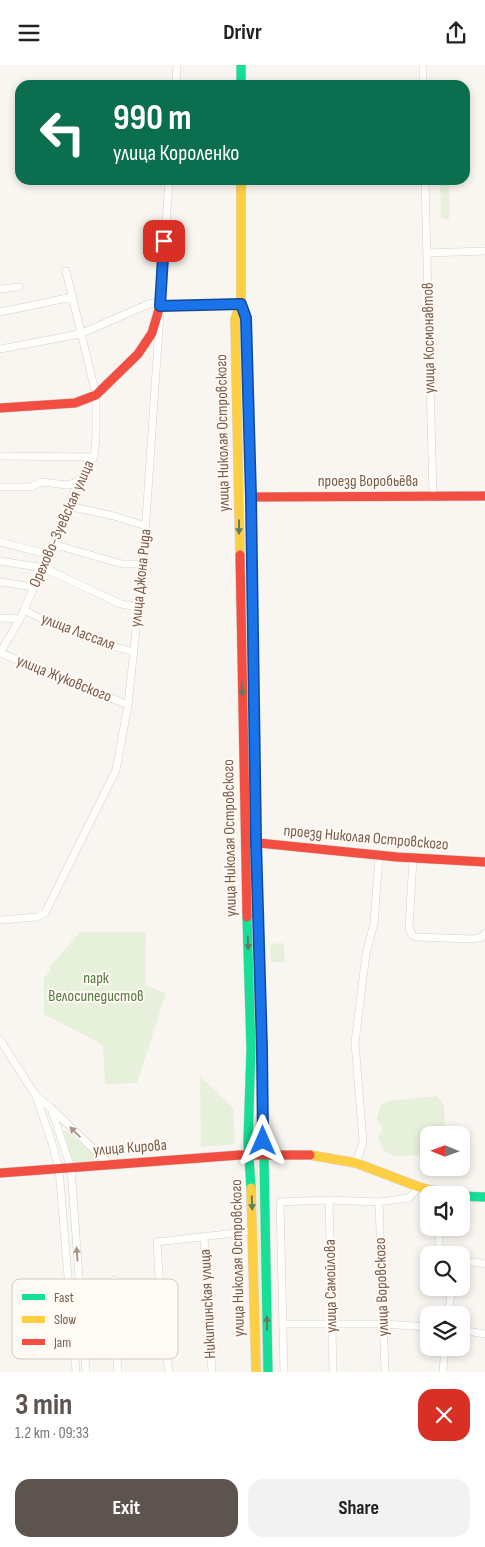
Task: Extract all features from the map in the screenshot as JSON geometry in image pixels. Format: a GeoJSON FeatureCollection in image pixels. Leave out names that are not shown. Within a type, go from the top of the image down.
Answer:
{"type":"FeatureCollection","features":[{"type":"Feature","properties":{"kind":"main road"},"geometry":{"type":"LineString","coordinates":[[241,65],[241,80]]}},
{"type":"Feature","properties":{"kind":"main road","name":"улица Николая Островского"},"geometry":{"type":"LineString","coordinates":[[241,185],[241,304],[246,318],[251,497],[256,842],[268,1372]]}},
{"type":"Feature","properties":{"kind":"main road"},"geometry":{"type":"LineString","coordinates":[[0,408],[75,403],[96,395],[138,354],[152,333],[160,306],[241,304]]}},
{"type":"Feature","properties":{"kind":"main road","name":"улица Николая Островского"},"geometry":{"type":"LineString","coordinates":[[241,304],[235,319],[251,1049],[248,1141],[253,1231],[256,1372]]}},
{"type":"Feature","properties":{"kind":"main road","name":"проезд Воробьёва"},"geometry":{"type":"LineString","coordinates":[[239,497],[485,496]]}},
{"type":"Feature","properties":{"kind":"main road"},"geometry":{"type":"LineString","coordinates":[[239,551],[251,551]]}},
{"type":"Feature","properties":{"kind":"main road","name":"проезд Николая Островского"},"geometry":{"type":"LineString","coordinates":[[245,841],[379,856],[485,862]]}},
{"type":"Feature","properties":{"kind":"main road"},"geometry":{"type":"LineString","coordinates":[[251,1049],[262,1049]]}},
{"type":"Feature","properties":{"kind":"main road","name":"улица Кирова"},"geometry":{"type":"LineString","coordinates":[[0,1173],[263,1154],[307,1154],[356,1163],[419,1187]]}},
{"type":"Feature","properties":{"kind":"main road"},"geometry":{"type":"LineString","coordinates":[[470,1196],[485,1197]]}},
{"type":"Feature","properties":{"kind":"street"},"geometry":{"type":"LineString","coordinates":[[176,80],[177,65]]}},
{"type":"Feature","properties":{"kind":"street"},"geometry":{"type":"LineString","coordinates":[[423,65],[423,80]]}},
{"type":"Feature","properties":{"kind":"street","name":"улица Джона Рида"},"geometry":{"type":"LineString","coordinates":[[0,920],[37,917],[45,913],[116,770],[128,705],[143,564],[169,185]]}},
{"type":"Feature","properties":{"kind":"street","name":"улица Космонавтов"},"geometry":{"type":"LineString","coordinates":[[425,185],[432,496]]}},
{"type":"Feature","properties":{"kind":"street"},"geometry":{"type":"LineString","coordinates":[[427,253],[485,251]]}},
{"type":"Feature","properties":{"kind":"street","name":"Орехово-Зуевская улица"},"geometry":{"type":"LineString","coordinates":[[0,653],[20,619],[56,545],[68,505],[79,481],[94,457],[96,395],[66,271]]}},
{"type":"Feature","properties":{"kind":"street"},"geometry":{"type":"LineString","coordinates":[[0,289],[19,287]]}},
{"type":"Feature","properties":{"kind":"street"},"geometry":{"type":"LineString","coordinates":[[0,312],[72,297]]}},
{"type":"Feature","properties":{"kind":"street"},"geometry":{"type":"LineString","coordinates":[[0,349],[80,334],[151,303],[160,306]]}},
{"type":"Feature","properties":{"kind":"street"},"geometry":{"type":"LineString","coordinates":[[0,456],[94,457]]}},
{"type":"Feature","properties":{"kind":"street"},"geometry":{"type":"LineString","coordinates":[[0,487],[31,487],[41,482],[68,485],[79,481]]}},
{"type":"Feature","properties":{"kind":"street"},"geometry":{"type":"LineString","coordinates":[[68,505],[146,526]]}},
{"type":"Feature","properties":{"kind":"street"},"geometry":{"type":"LineString","coordinates":[[0,542],[50,555]]}},
{"type":"Feature","properties":{"kind":"street"},"geometry":{"type":"LineString","coordinates":[[56,545],[122,564],[143,564]]}},
{"type":"Feature","properties":{"kind":"street"},"geometry":{"type":"LineString","coordinates":[[0,561],[44,568],[121,603],[138,607]]}},
{"type":"Feature","properties":{"kind":"street"},"geometry":{"type":"LineString","coordinates":[[0,582],[34,587]]}},
{"type":"Feature","properties":{"kind":"street","name":"улица Лассаля"},"geometry":{"type":"LineString","coordinates":[[24,610],[51,624],[87,638],[133,652]]}},
{"type":"Feature","properties":{"kind":"street"},"geometry":{"type":"LineString","coordinates":[[0,618],[20,619]]}},
{"type":"Feature","properties":{"kind":"street","name":"улица Жуковского"},"geometry":{"type":"LineString","coordinates":[[0,653],[128,705]]}},
{"type":"Feature","properties":{"kind":"street"},"geometry":{"type":"LineString","coordinates":[[356,1163],[363,1142],[355,1043],[366,954],[374,923],[379,856]]}},
{"type":"Feature","properties":{"kind":"street"},"geometry":{"type":"LineString","coordinates":[[413,858],[409,929],[412,935],[417,937],[473,939],[482,937],[485,933]]}},
{"type":"Feature","properties":{"kind":"street"},"geometry":{"type":"LineString","coordinates":[[0,1040],[36,1096],[52,1143],[58,1169],[68,1279]]}},
{"type":"Feature","properties":{"kind":"street"},"geometry":{"type":"LineString","coordinates":[[36,1096],[110,1165]]}},
{"type":"Feature","properties":{"kind":"street"},"geometry":{"type":"LineString","coordinates":[[51,1108],[71,1168],[79,1279]]}},
{"type":"Feature","properties":{"kind":"street"},"geometry":{"type":"LineString","coordinates":[[284,1372],[280,1202],[329,1200],[379,1202],[410,1198],[419,1187]]}},
{"type":"Feature","properties":{"kind":"street","name":"улица Самойлова"},"geometry":{"type":"LineString","coordinates":[[329,1200],[333,1372]]}},
{"type":"Feature","properties":{"kind":"street","name":"улица Воровского"},"geometry":{"type":"LineString","coordinates":[[379,1202],[385,1372]]}},
{"type":"Feature","properties":{"kind":"street"},"geometry":{"type":"LineString","coordinates":[[159,1279],[157,1242],[253,1231]]}},
{"type":"Feature","properties":{"kind":"street","name":"Никитинская улица"},"geometry":{"type":"LineString","coordinates":[[204,1236],[212,1372]]}},
{"type":"Feature","properties":{"kind":"street"},"geometry":{"type":"LineString","coordinates":[[470,1262],[485,1263]]}},
{"type":"Feature","properties":{"kind":"street"},"geometry":{"type":"LineString","coordinates":[[283,1324],[332,1323],[420,1326]]}},
{"type":"Feature","properties":{"kind":"street"},"geometry":{"type":"LineString","coordinates":[[470,1332],[485,1334]]}},
{"type":"Feature","properties":{"kind":"street"},"geometry":{"type":"LineString","coordinates":[[443,1372],[444,1356]]}},
{"type":"Feature","properties":{"kind":"street"},"geometry":{"type":"LineString","coordinates":[[75,1359],[76,1372]]}},
{"type":"Feature","properties":{"kind":"street"},"geometry":{"type":"LineString","coordinates":[[85,1359],[86,1372]]}},
{"type":"Feature","properties":{"kind":"street"},"geometry":{"type":"LineString","coordinates":[[118,1359],[118,1372]]}},
{"type":"Feature","properties":{"kind":"street"},"geometry":{"type":"LineString","coordinates":[[167,1359],[169,1372]]}},
{"type":"Feature","properties":{"kind":"green space"},"geometry":{"type":"Polygon","coordinates":[[[440,185],[449,185],[449,220],[441,218],[440,185]]]}},
{"type":"Feature","properties":{"kind":"green space"},"geometry":{"type":"Polygon","coordinates":[[[240,315],[246,486],[244,484],[243,447],[240,431],[240,315]]]}},
{"type":"Feature","properties":{"kind":"green space"},"geometry":{"type":"Polygon","coordinates":[[[245,568],[248,569],[251,833],[249,831],[245,568]]]}},
{"type":"Feature","properties":{"kind":"green space","name":"парк Велосипедистов"},"geometry":{"type":"Polygon","coordinates":[[[80,932],[146,932],[145,985],[166,993],[137,1083],[105,1084],[103,1045],[44,1014],[44,978],[51,970],[49,968],[80,932]]]}},
{"type":"Feature","properties":{"kind":"green space"},"geometry":{"type":"Polygon","coordinates":[[[284,943],[285,962],[271,962],[270,944],[284,943]]]}},
{"type":"Feature","properties":{"kind":"green space"},"geometry":{"type":"Polygon","coordinates":[[[200,1076],[233,1108],[235,1144],[201,1147],[200,1076]]]}},
{"type":"Feature","properties":{"kind":"green space"},"geometry":{"type":"Polygon","coordinates":[[[437,1096],[444,1106],[445,1126],[420,1126],[420,1155],[394,1156],[383,1150],[378,1138],[383,1127],[377,1119],[381,1105],[389,1101],[437,1096]]]}},
{"type":"Feature","properties":{"kind":"green space"},"geometry":{"type":"Polygon","coordinates":[[[63,1129],[103,1160],[73,1163],[63,1129]]]}},
{"type":"Feature","properties":{"kind":"green space"},"geometry":{"type":"Polygon","coordinates":[[[258,1162],[267,1372],[260,1372],[256,1164],[258,1162]]]}},
{"type":"Feature","properties":{"kind":"traffic: fast"},"geometry":{"type":"LineString","coordinates":[[241,65],[241,80]]}},
{"type":"Feature","properties":{"kind":"traffic: fast"},"geometry":{"type":"LineString","coordinates":[[250,469],[256,837]]}},
{"type":"Feature","properties":{"kind":"traffic: fast"},"geometry":{"type":"LineString","coordinates":[[247,917],[251,1049],[248,1141],[251,1188]]}},
{"type":"Feature","properties":{"kind":"traffic: fast"},"geometry":{"type":"LineString","coordinates":[[262,1052],[268,1372]]}},
{"type":"Feature","properties":{"kind":"traffic: fast"},"geometry":{"type":"LineString","coordinates":[[470,1196],[485,1197]]}},
{"type":"Feature","properties":{"kind":"traffic: slow"},"geometry":{"type":"LineString","coordinates":[[241,185],[241,304],[246,318],[250,469]]}},
{"type":"Feature","properties":{"kind":"traffic: slow"},"geometry":{"type":"LineString","coordinates":[[240,555],[235,319],[241,304]]}},
{"type":"Feature","properties":{"kind":"traffic: slow"},"geometry":{"type":"LineString","coordinates":[[256,837],[262,1052]]}},
{"type":"Feature","properties":{"kind":"traffic: slow"},"geometry":{"type":"LineString","coordinates":[[310,1155],[356,1163],[420,1187]]}},
{"type":"Feature","properties":{"kind":"traffic: slow"},"geometry":{"type":"LineString","coordinates":[[251,1188],[256,1372]]}},
{"type":"Feature","properties":{"kind":"traffic: jam"},"geometry":{"type":"LineString","coordinates":[[0,408],[75,403],[96,395],[138,354],[152,333],[160,306],[241,304]]}},
{"type":"Feature","properties":{"kind":"traffic: jam"},"geometry":{"type":"LineString","coordinates":[[251,497],[485,496]]}},
{"type":"Feature","properties":{"kind":"traffic: jam"},"geometry":{"type":"LineString","coordinates":[[240,555],[247,917]]}},
{"type":"Feature","properties":{"kind":"traffic: jam"},"geometry":{"type":"LineString","coordinates":[[250,842],[397,857],[485,862]]}},
{"type":"Feature","properties":{"kind":"traffic: jam"},"geometry":{"type":"LineString","coordinates":[[0,1173],[240,1155],[310,1155]]}},
{"type":"Feature","properties":{"kind":"route"},"geometry":{"type":"LineString","coordinates":[[164,241],[160,306],[241,304],[246,318],[263,1141]]}}]}
